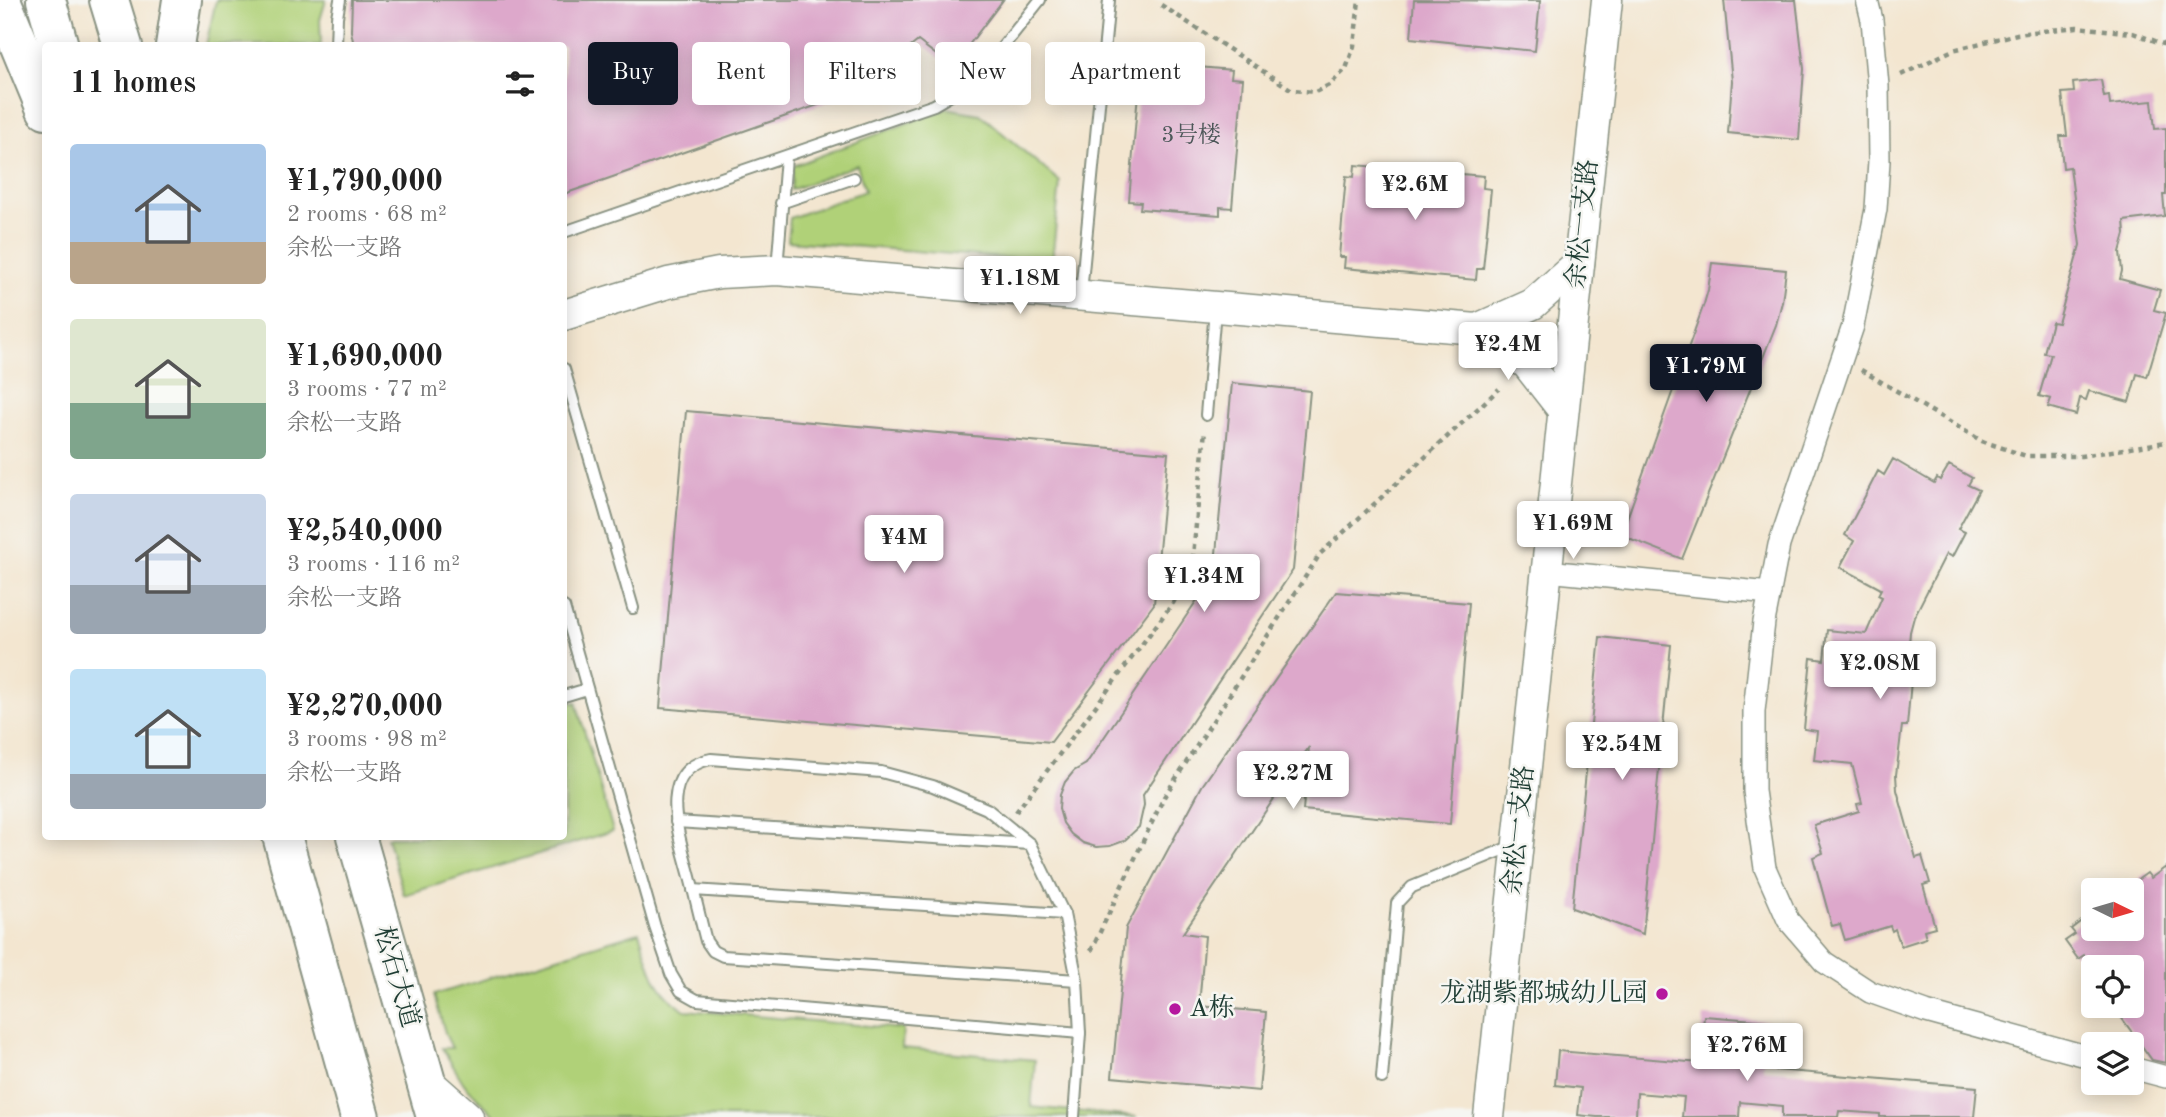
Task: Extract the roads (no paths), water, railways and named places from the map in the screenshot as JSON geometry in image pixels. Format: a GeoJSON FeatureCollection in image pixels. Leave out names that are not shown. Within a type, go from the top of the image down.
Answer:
{"type":"FeatureCollection","features":[{"type":"Feature","properties":{"kind":"highway"},"geometry":{"type":"LineString","coordinates":[[1,0],[42,99]]}},
{"type":"Feature","properties":{"kind":"highway"},"geometry":{"type":"LineString","coordinates":[[46,0],[58,42]]}},
{"type":"Feature","properties":{"kind":"highway"},"geometry":{"type":"LineString","coordinates":[[109,0],[122,42]]}},
{"type":"Feature","properties":{"kind":"highway"},"geometry":{"type":"LineString","coordinates":[[176,42],[182,0]]}},
{"type":"Feature","properties":{"kind":"highway"},"geometry":{"type":"LineString","coordinates":[[0,34],[42,112]]}},
{"type":"Feature","properties":{"kind":"highway"},"geometry":{"type":"LineString","coordinates":[[283,840],[359,1117]]}},
{"type":"Feature","properties":{"kind":"highway","name":"松石大道"},"geometry":{"type":"LineString","coordinates":[[357,840],[436,1117]]}},
{"type":"Feature","properties":{"kind":"street","name":"余松一支路"},"geometry":{"type":"LineString","coordinates":[[1489,1117],[1607,0]]}},
{"type":"Feature","properties":{"kind":"street"},"geometry":{"type":"LineString","coordinates":[[1867,0],[1878,86],[1879,161],[1876,209],[1853,326],[1779,545],[1764,622],[1754,711],[1754,791],[1765,868],[1788,920],[1824,962],[1870,992],[1926,1012],[2081,1055]]}},
{"type":"Feature","properties":{"kind":"street"},"geometry":{"type":"LineString","coordinates":[[567,314],[668,283],[719,273],[776,270],[1477,329],[1533,304],[1579,263]]}},
{"type":"Feature","properties":{"kind":"street"},"geometry":{"type":"LineString","coordinates":[[1477,329],[1527,364],[1563,410]]}},
{"type":"Feature","properties":{"kind":"street"},"geometry":{"type":"LineString","coordinates":[[1547,571],[1770,593]]}},
{"type":"Feature","properties":{"kind":"street"},"geometry":{"type":"LineString","coordinates":[[2144,1071],[2166,1077]]}},
{"type":"Feature","properties":{"kind":"street"},"geometry":{"type":"LineString","coordinates":[[425,1079],[468,1117]]}},
{"type":"Feature","properties":{"kind":"lane"},"geometry":{"type":"LineString","coordinates":[[336,42],[340,0]]}},
{"type":"Feature","properties":{"kind":"lane"},"geometry":{"type":"LineString","coordinates":[[567,231],[934,105],[963,89],[989,64],[1040,0]]}},
{"type":"Feature","properties":{"kind":"lane"},"geometry":{"type":"LineString","coordinates":[[1081,296],[1110,0]]}},
{"type":"Feature","properties":{"kind":"lane"},"geometry":{"type":"LineString","coordinates":[[776,270],[786,156]]}},
{"type":"Feature","properties":{"kind":"lane"},"geometry":{"type":"LineString","coordinates":[[782,203],[854,178]]}},
{"type":"Feature","properties":{"kind":"lane"},"geometry":{"type":"LineString","coordinates":[[1206,415],[1215,307]]}},
{"type":"Feature","properties":{"kind":"lane"},"geometry":{"type":"LineString","coordinates":[[567,399],[633,608]]}},
{"type":"Feature","properties":{"kind":"lane"},"geometry":{"type":"LineString","coordinates":[[567,618],[655,927],[671,974],[681,991],[697,1000],[1080,1033]]}},
{"type":"Feature","properties":{"kind":"lane"},"geometry":{"type":"LineString","coordinates":[[567,695],[587,689]]}},
{"type":"Feature","properties":{"kind":"lane"},"geometry":{"type":"LineString","coordinates":[[1074,1117],[1080,1033],[1077,980],[1064,914],[1030,844],[987,809],[944,790],[881,772],[711,759],[699,761],[689,768],[680,780],[675,798],[676,822],[706,941],[713,951],[723,956],[1077,980]]}},
{"type":"Feature","properties":{"kind":"lane"},"geometry":{"type":"LineString","coordinates":[[676,822],[1030,844]]}},
{"type":"Feature","properties":{"kind":"lane"},"geometry":{"type":"LineString","coordinates":[[1382,1078],[1397,903],[1412,887],[1518,844]]}},
{"type":"Feature","properties":{"kind":"lane"},"geometry":{"type":"LineString","coordinates":[[693,890],[1064,914]]}},
{"type":"Feature","properties":{"kind":"place","name":"龙湖紫都城幼儿园"},"geometry":{"type":"Point","coordinates":[1662,994]}},
{"type":"Feature","properties":{"kind":"place","name":"A栋"},"geometry":{"type":"Point","coordinates":[1175,1009]}}]}
